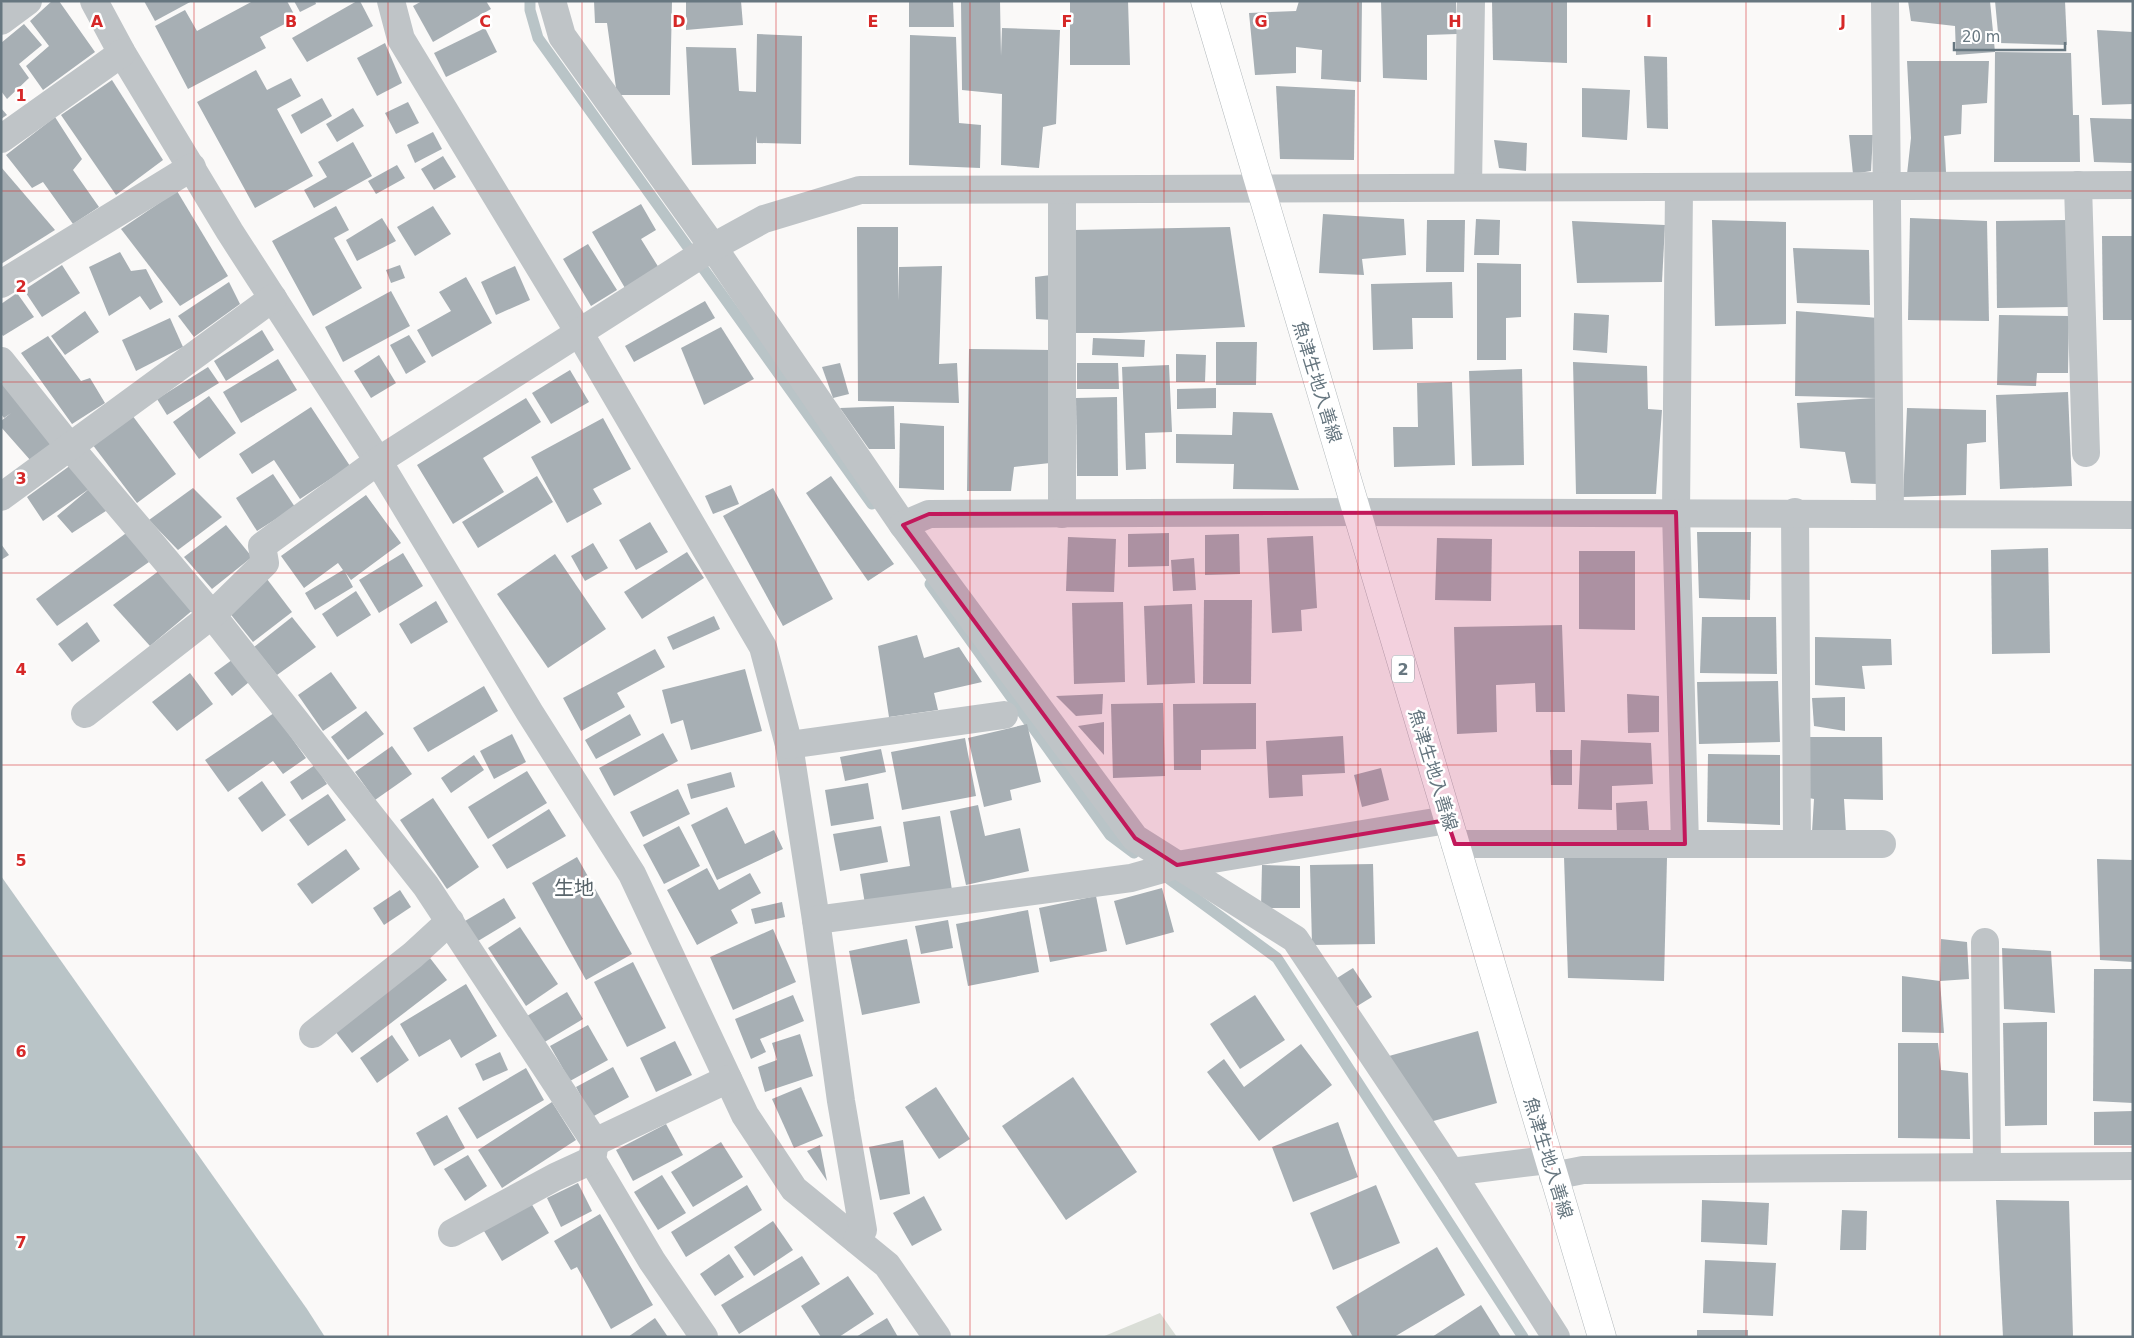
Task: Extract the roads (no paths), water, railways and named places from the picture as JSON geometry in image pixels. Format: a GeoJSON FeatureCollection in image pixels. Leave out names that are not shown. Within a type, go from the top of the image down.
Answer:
{"type":"FeatureCollection","features":[{"type":"Feature","properties":{"kind":"main road","name":"魚津生地入善線"},"geometry":{"type":"LineString","coordinates":[[1205,1],[1550,1168],[1602,1337]]}},
{"type":"Feature","properties":{"kind":"street"},"geometry":{"type":"LineString","coordinates":[[1,21],[28,1]]}},
{"type":"Feature","properties":{"kind":"street"},"geometry":{"type":"LineString","coordinates":[[94,1],[122,53],[230,232],[378,461],[530,713],[632,874],[745,1115],[794,1189],[887,1265],[937,1337]]}},
{"type":"Feature","properties":{"kind":"street"},"geometry":{"type":"LineString","coordinates":[[391,1],[401,39],[580,334],[763,646],[789,745],[816,920],[840,1101],[863,1230],[857,1240]]}},
{"type":"Feature","properties":{"kind":"street"},"geometry":{"type":"LineString","coordinates":[[552,1],[562,36],[713,248],[903,525],[1135,838],[1295,940],[1451,1172],[1556,1337]]}},
{"type":"Feature","properties":{"kind":"street"},"geometry":{"type":"LineString","coordinates":[[1468,187],[1471,1]]}},
{"type":"Feature","properties":{"kind":"street"},"geometry":{"type":"LineString","coordinates":[[1885,1],[1890,513]]}},
{"type":"Feature","properties":{"kind":"street"},"geometry":{"type":"LineString","coordinates":[[1,139],[122,53]]}},
{"type":"Feature","properties":{"kind":"street"},"geometry":{"type":"LineString","coordinates":[[1,284],[192,167]]}},
{"type":"Feature","properties":{"kind":"street"},"geometry":{"type":"LineString","coordinates":[[2078,185],[2086,453]]}},
{"type":"Feature","properties":{"kind":"street"},"geometry":{"type":"LineString","coordinates":[[85,714],[212,615],[265,563],[262,546],[378,461],[713,248],[764,219],[860,190],[1260,190],[1468,187],[1679,188],[2133,185]]}},
{"type":"Feature","properties":{"kind":"street"},"geometry":{"type":"LineString","coordinates":[[1679,188],[1676,512],[1685,844]]}},
{"type":"Feature","properties":{"kind":"street"},"geometry":{"type":"LineString","coordinates":[[1062,190],[1062,514]]}},
{"type":"Feature","properties":{"kind":"street"},"geometry":{"type":"LineString","coordinates":[[1,497],[273,298]]}},
{"type":"Feature","properties":{"kind":"street"},"geometry":{"type":"LineString","coordinates":[[1,360],[69,446],[212,615],[426,886],[450,920],[593,1151],[652,1261],[704,1337]]}},
{"type":"Feature","properties":{"kind":"street"},"geometry":{"type":"LineString","coordinates":[[903,525],[928,514],[1795,512],[2133,515]]}},
{"type":"Feature","properties":{"kind":"street"},"geometry":{"type":"LineString","coordinates":[[1795,512],[1796,843]]}},
{"type":"Feature","properties":{"kind":"street"},"geometry":{"type":"LineString","coordinates":[[789,745],[1004,715]]}},
{"type":"Feature","properties":{"kind":"street"},"geometry":{"type":"LineString","coordinates":[[816,920],[1132,878],[1177,865],[1451,832],[1685,844],[1882,844]]}},
{"type":"Feature","properties":{"kind":"street"},"geometry":{"type":"LineString","coordinates":[[313,1034],[413,955],[450,920]]}},
{"type":"Feature","properties":{"kind":"street"},"geometry":{"type":"LineString","coordinates":[[1985,942],[1987,1166]]}},
{"type":"Feature","properties":{"kind":"street"},"geometry":{"type":"LineString","coordinates":[[452,1233],[555,1177],[593,1151],[728,1079]]}},
{"type":"Feature","properties":{"kind":"street"},"geometry":{"type":"LineString","coordinates":[[1451,1172],[1550,1168],[1583,1170],[2133,1166]]}},
{"type":"Feature","properties":{"kind":"waterway"},"geometry":{"type":"LineString","coordinates":[[530,1],[530,10],[538,38],[872,504]]}},
{"type":"Feature","properties":{"kind":"waterway"},"geometry":{"type":"LineString","coordinates":[[930,584],[1110,835],[1134,853]]}},
{"type":"Feature","properties":{"kind":"waterway"},"geometry":{"type":"LineString","coordinates":[[1161,873],[1277,958],[1523,1337]]}},
{"type":"Feature","properties":{"kind":"district","name":"生地"},"geometry":{"type":"Point","coordinates":[574,888]}}]}
